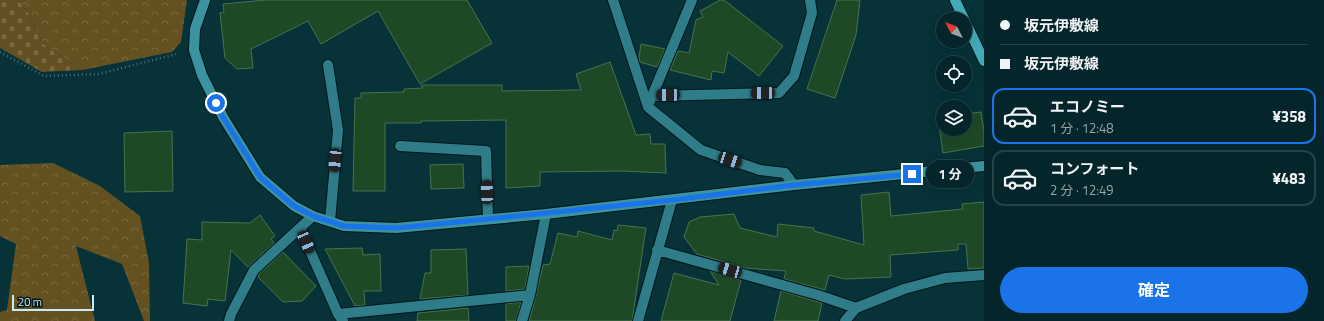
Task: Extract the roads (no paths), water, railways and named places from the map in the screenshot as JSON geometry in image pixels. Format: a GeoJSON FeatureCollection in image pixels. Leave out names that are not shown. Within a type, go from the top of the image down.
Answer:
{"type":"FeatureCollection","features":[{"type":"Feature","properties":{"kind":"main road"},"geometry":{"type":"LineString","coordinates":[[205,0],[195,29],[194,50],[202,75],[223,117],[260,177],[294,206],[313,216],[344,226],[396,228],[546,214],[794,185],[984,166]]}},
{"type":"Feature","properties":{"kind":"main road"},"geometry":{"type":"LineString","coordinates":[[955,0],[961,12]]}},
{"type":"Feature","properties":{"kind":"main road"},"geometry":{"type":"LineString","coordinates":[[972,35],[984,61]]}},
{"type":"Feature","properties":{"kind":"street"},"geometry":{"type":"LineString","coordinates":[[613,0],[648,107],[701,150],[760,170],[785,173],[794,185]]}},
{"type":"Feature","properties":{"kind":"street"},"geometry":{"type":"LineString","coordinates":[[648,107],[692,0]]}},
{"type":"Feature","properties":{"kind":"street"},"geometry":{"type":"LineString","coordinates":[[652,96],[779,93],[794,76],[812,12],[810,0]]}},
{"type":"Feature","properties":{"kind":"street"},"geometry":{"type":"LineString","coordinates":[[328,65],[338,130],[330,221]]}},
{"type":"Feature","properties":{"kind":"street"},"geometry":{"type":"LineString","coordinates":[[400,146],[486,151],[488,219]]}},
{"type":"Feature","properties":{"kind":"street"},"geometry":{"type":"LineString","coordinates":[[638,321],[672,200]]}},
{"type":"Feature","properties":{"kind":"street"},"geometry":{"type":"LineString","coordinates":[[522,321],[530,295],[546,214]]}},
{"type":"Feature","properties":{"kind":"street"},"geometry":{"type":"LineString","coordinates":[[229,321],[231,314],[254,270],[313,216]]}},
{"type":"Feature","properties":{"kind":"street"},"geometry":{"type":"LineString","coordinates":[[300,228],[340,318],[530,295]]}},
{"type":"Feature","properties":{"kind":"street"},"geometry":{"type":"LineString","coordinates":[[657,250],[818,295],[856,308]]}},
{"type":"Feature","properties":{"kind":"street"},"geometry":{"type":"LineString","coordinates":[[845,321],[856,308],[904,289],[945,278],[984,275]]}}]}
